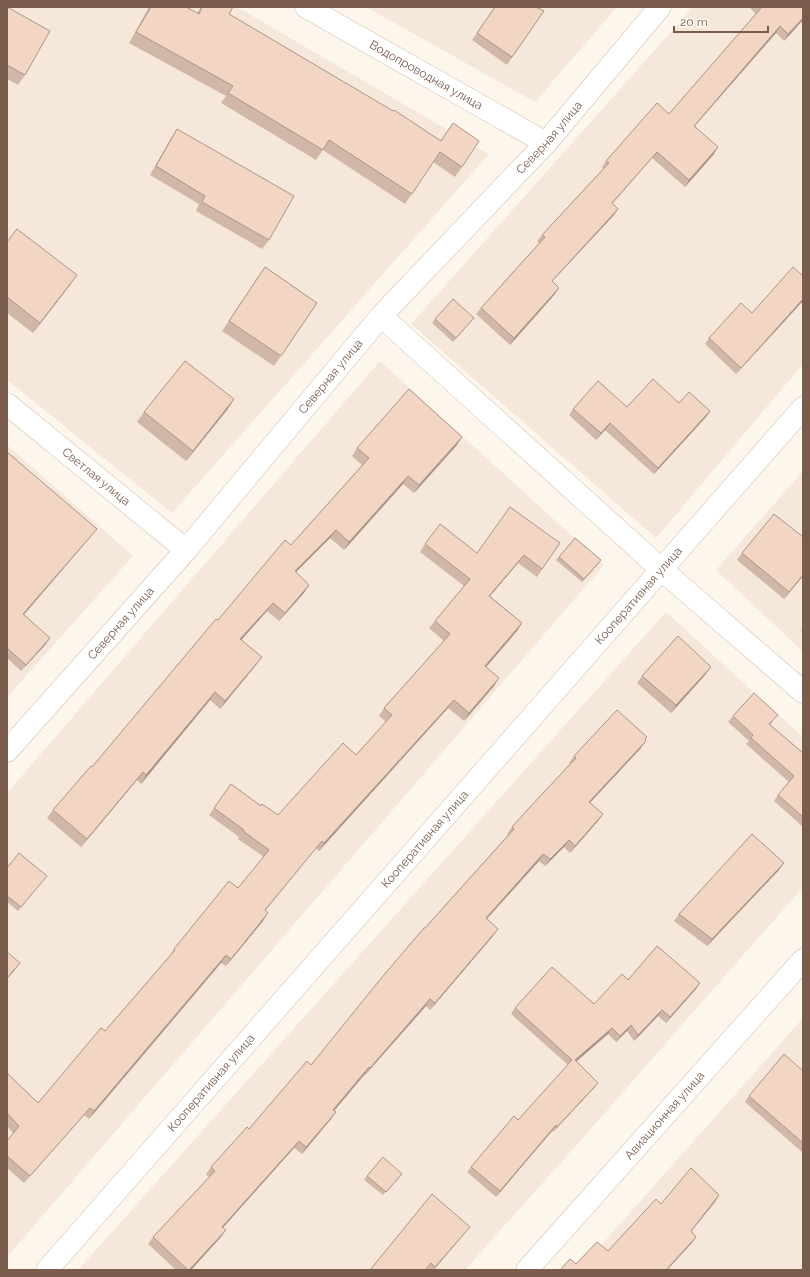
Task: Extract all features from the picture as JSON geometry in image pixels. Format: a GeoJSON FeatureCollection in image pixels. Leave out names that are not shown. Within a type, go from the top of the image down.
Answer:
{"type":"FeatureCollection","features":[{"type":"Feature","properties":{"kind":"street","name":"Водопроводная улица"},"geometry":{"type":"LineString","coordinates":[[306,7],[546,143]]}},
{"type":"Feature","properties":{"kind":"street","name":"Северная улица"},"geometry":{"type":"LineString","coordinates":[[7,751],[186,550],[381,316],[546,143],[660,7]]}},
{"type":"Feature","properties":{"kind":"street"},"geometry":{"type":"LineString","coordinates":[[381,316],[662,570],[803,692]]}},
{"type":"Feature","properties":{"kind":"street","name":"Светлая улица"},"geometry":{"type":"LineString","coordinates":[[7,404],[186,550]]}},
{"type":"Feature","properties":{"kind":"street","name":"Кооперативная улица"},"geometry":{"type":"LineString","coordinates":[[47,1270],[803,408]]}},
{"type":"Feature","properties":{"kind":"street","name":"Авиационная улица"},"geometry":{"type":"LineString","coordinates":[[527,1270],[803,960]]}},
{"type":"Feature","properties":{"kind":"shaded area"},"geometry":{"type":"Polygon","coordinates":[[[7,7],[237,7],[489,154],[172,513],[7,380],[7,7]]]}},
{"type":"Feature","properties":{"kind":"shaded area"},"geometry":{"type":"Polygon","coordinates":[[[366,7],[617,7],[535,102],[366,7]]]}},
{"type":"Feature","properties":{"kind":"shaded area"},"geometry":{"type":"Polygon","coordinates":[[[693,7],[803,7],[803,364],[656,538],[411,324],[693,7]]]}},
{"type":"Feature","properties":{"kind":"shaded area"},"geometry":{"type":"Polygon","coordinates":[[[380,361],[604,565],[7,1257],[7,793],[380,361]]]}},
{"type":"Feature","properties":{"kind":"shaded area"},"geometry":{"type":"Polygon","coordinates":[[[7,445],[133,556],[7,697],[7,445]]]}},
{"type":"Feature","properties":{"kind":"shaded area"},"geometry":{"type":"Polygon","coordinates":[[[803,471],[803,652],[716,570],[803,471]]]}},
{"type":"Feature","properties":{"kind":"shaded area"},"geometry":{"type":"Polygon","coordinates":[[[666,612],[803,737],[803,887],[465,1270],[78,1270],[666,612]]]}},
{"type":"Feature","properties":{"kind":"shaded area"},"geometry":{"type":"Polygon","coordinates":[[[803,1018],[803,1270],[579,1270],[803,1018]]]}},
{"type":"Feature","properties":{"kind":"building"},"geometry":{"type":"Polygon","coordinates":[[[7,7],[50,31],[25,75],[7,65],[7,7]]]}},
{"type":"Feature","properties":{"kind":"building"},"geometry":{"type":"Polygon","coordinates":[[[151,7],[186,7],[199,14],[202,7],[233,7],[229,14],[393,111],[394,110],[441,141],[453,123],[479,141],[462,167],[440,152],[412,194],[329,140],[323,150],[228,93],[233,86],[136,32],[151,7]]]}},
{"type":"Feature","properties":{"kind":"building"},"geometry":{"type":"Polygon","coordinates":[[[495,7],[536,7],[544,11],[512,57],[477,33],[495,7]]]}},
{"type":"Feature","properties":{"kind":"building"},"geometry":{"type":"Polygon","coordinates":[[[760,7],[803,7],[803,18],[788,34],[780,26],[694,126],[718,147],[689,180],[657,152],[612,203],[618,209],[552,281],[559,288],[514,338],[481,308],[545,237],[542,235],[609,163],[606,161],[657,103],[669,114],[761,8],[760,7]]]}},
{"type":"Feature","properties":{"kind":"building"},"geometry":{"type":"Polygon","coordinates":[[[177,129],[294,196],[269,240],[202,202],[205,196],[156,166],[177,129]]]}},
{"type":"Feature","properties":{"kind":"building"},"geometry":{"type":"Polygon","coordinates":[[[17,229],[77,275],[40,323],[7,297],[7,242],[17,229]]]}},
{"type":"Feature","properties":{"kind":"building"},"geometry":{"type":"Polygon","coordinates":[[[265,267],[317,303],[281,356],[229,321],[265,267]]]}},
{"type":"Feature","properties":{"kind":"building"},"geometry":{"type":"Polygon","coordinates":[[[793,267],[803,276],[803,299],[741,368],[709,338],[741,303],[752,313],[793,267]]]}},
{"type":"Feature","properties":{"kind":"building"},"geometry":{"type":"Polygon","coordinates":[[[453,299],[474,318],[456,338],[435,319],[453,299]]]}},
{"type":"Feature","properties":{"kind":"building"},"geometry":{"type":"Polygon","coordinates":[[[185,361],[234,399],[193,451],[144,412],[185,361]]]}},
{"type":"Feature","properties":{"kind":"building"},"geometry":{"type":"Polygon","coordinates":[[[653,379],[679,403],[689,392],[710,411],[658,468],[610,423],[601,433],[573,409],[598,381],[627,407],[653,379]]]}},
{"type":"Feature","properties":{"kind":"building"},"geometry":{"type":"Polygon","coordinates":[[[409,389],[462,437],[419,485],[408,476],[349,542],[336,530],[295,571],[309,585],[285,613],[273,603],[240,639],[262,657],[225,701],[215,692],[146,775],[143,772],[87,839],[53,810],[91,766],[92,767],[216,619],[218,620],[285,540],[291,545],[369,458],[357,448],[409,389]]]}},
{"type":"Feature","properties":{"kind":"building"},"geometry":{"type":"Polygon","coordinates":[[[7,452],[97,529],[23,614],[50,638],[26,665],[7,648],[7,452]]]}},
{"type":"Feature","properties":{"kind":"building"},"geometry":{"type":"Polygon","coordinates":[[[510,507],[560,543],[542,569],[524,555],[489,596],[522,623],[485,666],[499,678],[469,713],[454,700],[324,843],[322,841],[265,910],[268,913],[231,959],[226,955],[94,1111],[90,1108],[30,1176],[7,1156],[7,1141],[19,1126],[7,1113],[7,1073],[38,1103],[101,1028],[105,1031],[175,950],[174,949],[229,881],[238,888],[269,850],[214,808],[231,784],[261,806],[262,804],[278,815],[343,743],[356,755],[392,715],[384,708],[450,634],[435,621],[470,579],[425,544],[440,524],[477,553],[510,507]]]}},
{"type":"Feature","properties":{"kind":"building"},"geometry":{"type":"Polygon","coordinates":[[[774,514],[803,537],[803,575],[789,592],[742,553],[774,514]]]}},
{"type":"Feature","properties":{"kind":"building"},"geometry":{"type":"Polygon","coordinates":[[[575,538],[601,560],[584,579],[559,557],[575,538]]]}},
{"type":"Feature","properties":{"kind":"building"},"geometry":{"type":"Polygon","coordinates":[[[678,636],[711,667],[676,705],[642,676],[678,636]]]}},
{"type":"Feature","properties":{"kind":"building"},"geometry":{"type":"Polygon","coordinates":[[[754,693],[778,715],[769,724],[803,753],[803,817],[778,795],[794,776],[751,738],[753,735],[733,716],[754,693]]]}},
{"type":"Feature","properties":{"kind":"building"},"geometry":{"type":"Polygon","coordinates":[[[617,710],[647,737],[645,739],[646,741],[589,802],[603,814],[575,846],[569,840],[550,859],[543,854],[486,918],[498,929],[435,1003],[430,999],[370,1068],[369,1067],[333,1110],[336,1112],[306,1147],[299,1141],[222,1227],[226,1230],[188,1270],[153,1237],[215,1171],[211,1167],[247,1127],[249,1129],[307,1061],[311,1065],[424,928],[514,829],[512,827],[576,758],[574,756],[617,710]]]}},
{"type":"Feature","properties":{"kind":"building"},"geometry":{"type":"Polygon","coordinates":[[[752,834],[784,863],[712,939],[679,914],[752,834]]]}},
{"type":"Feature","properties":{"kind":"building"},"geometry":{"type":"Polygon","coordinates":[[[19,853],[47,876],[21,907],[7,896],[7,868],[19,853]]]}},
{"type":"Feature","properties":{"kind":"building"},"geometry":{"type":"Polygon","coordinates":[[[657,946],[700,983],[670,1017],[662,1010],[638,1035],[631,1025],[620,1036],[612,1028],[575,1060],[598,1083],[557,1127],[556,1125],[500,1191],[471,1167],[514,1116],[518,1120],[572,1060],[515,1008],[552,967],[594,1004],[622,974],[628,980],[657,946]]]}},
{"type":"Feature","properties":{"kind":"building"},"geometry":{"type":"Polygon","coordinates":[[[7,952],[20,963],[7,978],[7,952]]]}},
{"type":"Feature","properties":{"kind":"building"},"geometry":{"type":"Polygon","coordinates":[[[784,1054],[803,1071],[803,1143],[749,1096],[784,1054]]]}},
{"type":"Feature","properties":{"kind":"building"},"geometry":{"type":"Polygon","coordinates":[[[383,1157],[402,1174],[386,1192],[367,1176],[383,1157]]]}},
{"type":"Feature","properties":{"kind":"building"},"geometry":{"type":"Polygon","coordinates":[[[691,1168],[719,1195],[691,1231],[696,1237],[666,1270],[560,1270],[570,1259],[576,1264],[597,1242],[608,1251],[656,1199],[661,1204],[691,1168]]]}},
{"type":"Feature","properties":{"kind":"building"},"geometry":{"type":"Polygon","coordinates":[[[432,1194],[470,1227],[435,1267],[431,1263],[425,1270],[370,1270],[432,1194]]]}}]}
